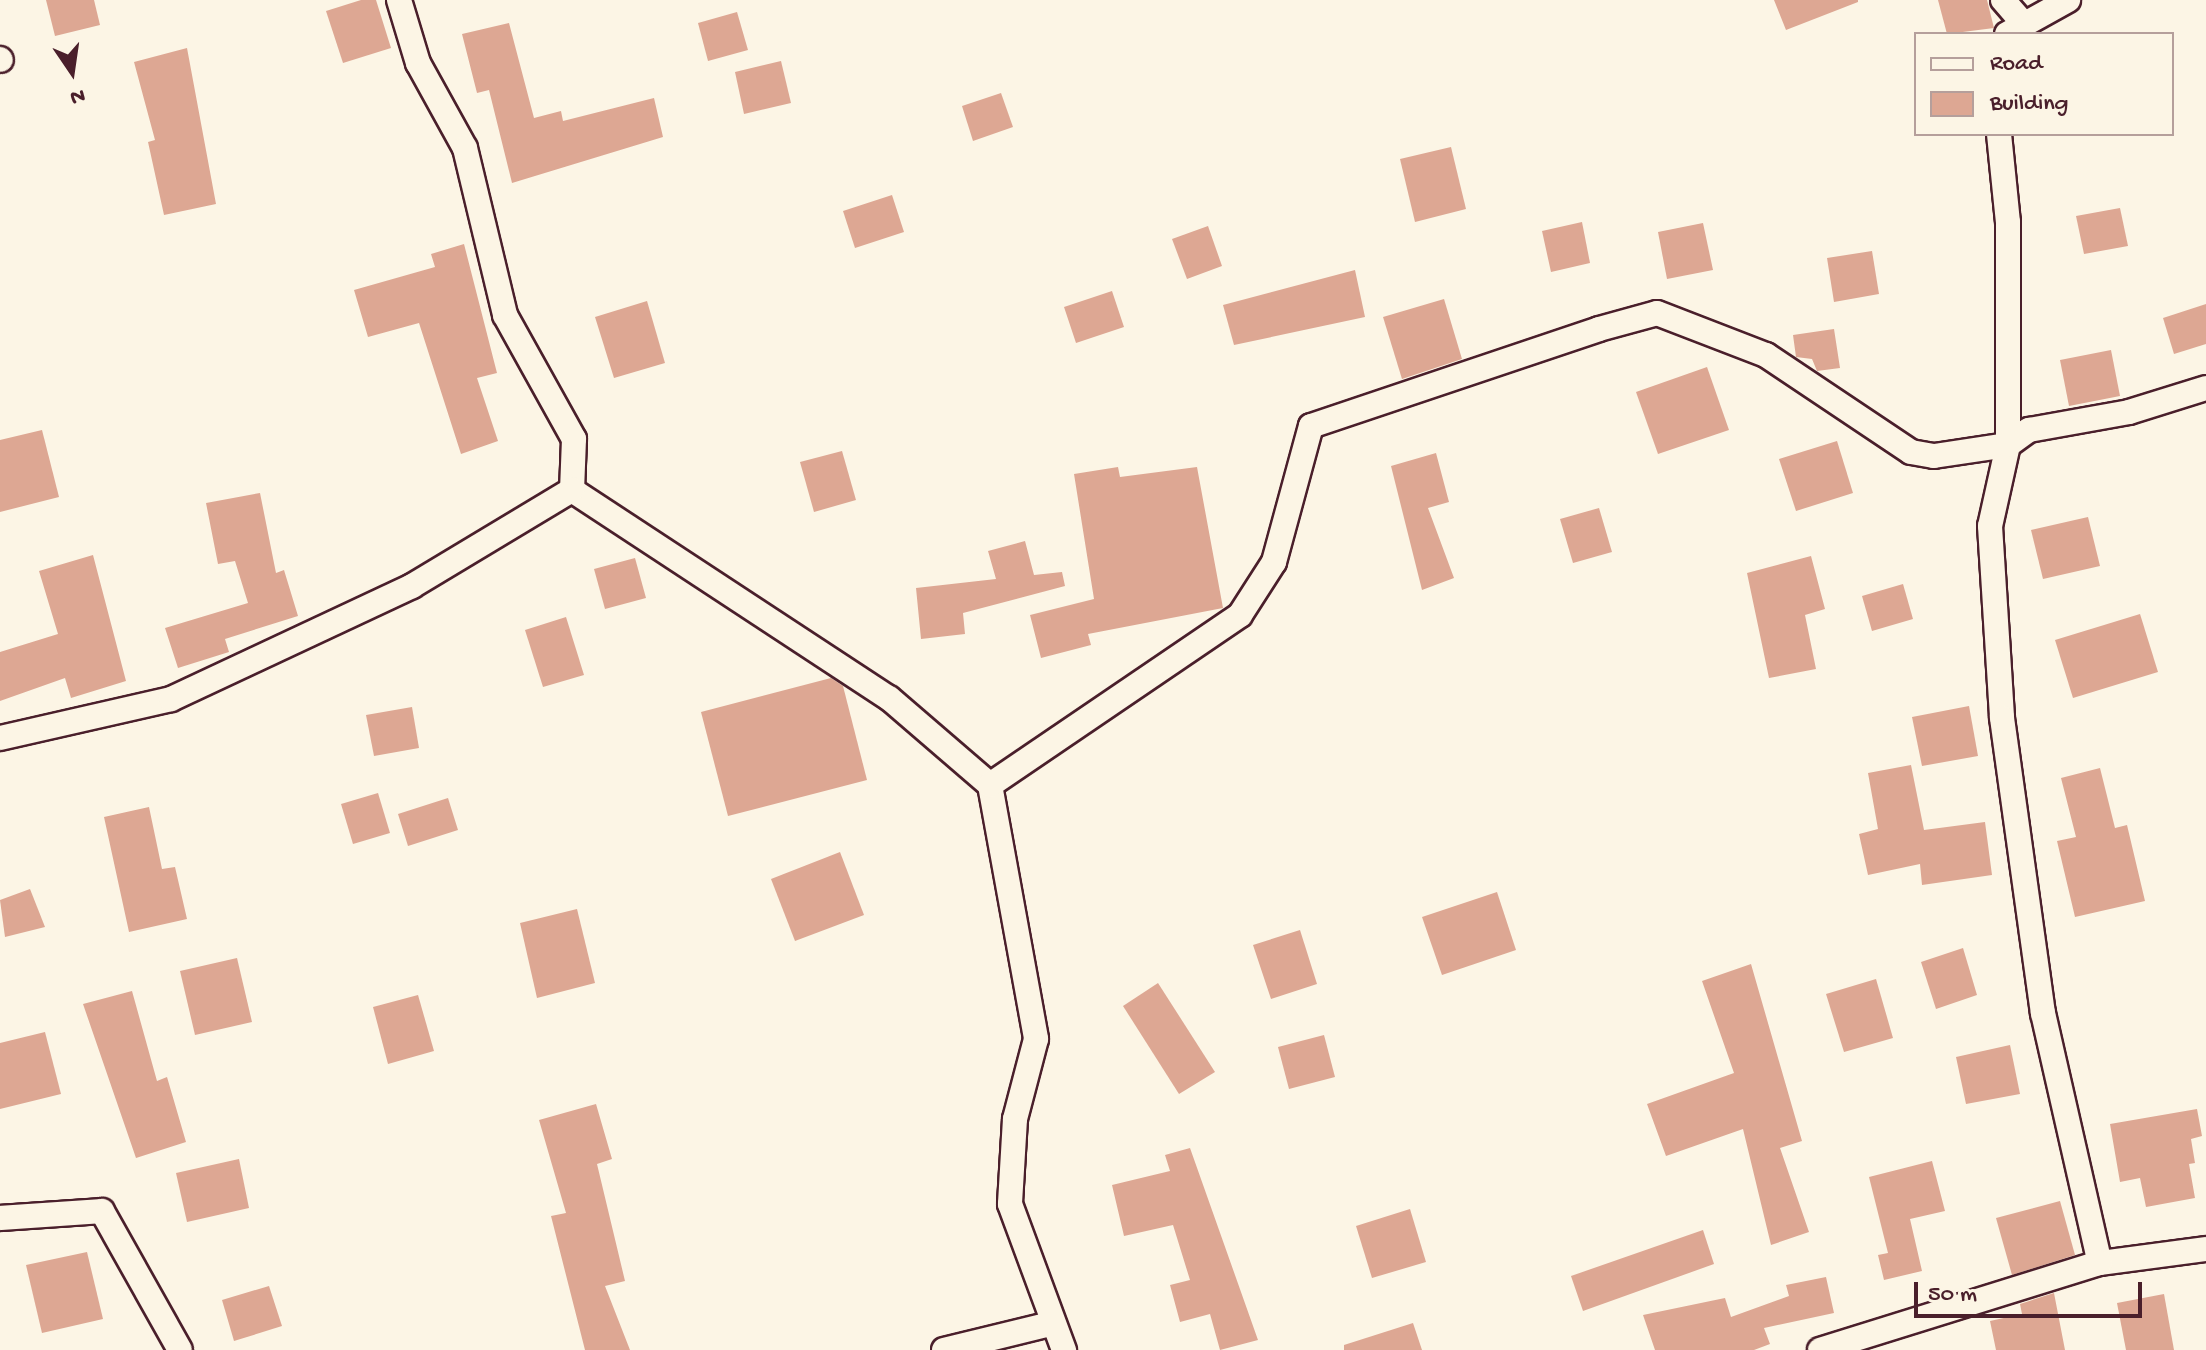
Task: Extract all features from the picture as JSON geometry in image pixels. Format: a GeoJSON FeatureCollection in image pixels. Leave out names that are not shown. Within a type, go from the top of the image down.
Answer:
{"type":"FeatureCollection","features":[{"type":"Feature","properties":{"kind":"street"},"geometry":{"type":"LineString","coordinates":[[399,0],[418,63],[465,148],[505,315],[574,439],[572,490]]}},
{"type":"Feature","properties":{"kind":"street"},"geometry":{"type":"LineString","coordinates":[[2003,0],[2016,29],[2068,0]]}},
{"type":"Feature","properties":{"kind":"street"},"geometry":{"type":"LineString","coordinates":[[1999,136],[2008,222],[2008,445],[1990,526],[2002,718],[2043,1013],[2100,1263]]}},
{"type":"Feature","properties":{"kind":"street"},"geometry":{"type":"LineString","coordinates":[[990,785],[1240,615],[1274,562],[1311,426],[1599,329],[1657,313],[1766,355],[1911,452],[1934,456],[2008,445],[2029,430],[2129,412],[2206,388]]}},
{"type":"Feature","properties":{"kind":"street"},"geometry":{"type":"LineString","coordinates":[[0,738],[171,699],[412,586],[572,490]]}},
{"type":"Feature","properties":{"kind":"street"},"geometry":{"type":"LineString","coordinates":[[572,490],[889,698],[990,785],[1036,1039],[1015,1119],[1010,1204],[1051,1324],[1064,1350]]}},
{"type":"Feature","properties":{"kind":"street"},"geometry":{"type":"LineString","coordinates":[[0,1218],[102,1211],[180,1350]]}},
{"type":"Feature","properties":{"kind":"street"},"geometry":{"type":"LineString","coordinates":[[1820,1350],[2100,1263],[2206,1249]]}},
{"type":"Feature","properties":{"kind":"street"},"geometry":{"type":"LineString","coordinates":[[944,1350],[1051,1324]]}},
{"type":"Feature","properties":{"kind":"building"},"geometry":{"type":"Polygon","coordinates":[[[46,0],[94,0],[100,25],[55,36],[46,0]]]}},
{"type":"Feature","properties":{"kind":"building"},"geometry":{"type":"Polygon","coordinates":[[[361,0],[376,0],[391,48],[343,63],[326,11],[361,0]]]}},
{"type":"Feature","properties":{"kind":"building"},"geometry":{"type":"Polygon","coordinates":[[[1774,0],[1858,0],[1858,2],[1786,30],[1774,0]]]}},
{"type":"Feature","properties":{"kind":"building"},"geometry":{"type":"Polygon","coordinates":[[[1938,0],[1987,0],[1994,28],[1946,32],[1938,0]]]}},
{"type":"Feature","properties":{"kind":"building"},"geometry":{"type":"Polygon","coordinates":[[[737,12],[748,50],[708,61],[698,23],[737,12]]]}},
{"type":"Feature","properties":{"kind":"building"},"geometry":{"type":"Polygon","coordinates":[[[509,23],[534,118],[561,111],[563,121],[654,98],[663,137],[512,183],[489,90],[477,93],[462,34],[509,23]]]}},
{"type":"Feature","properties":{"kind":"building"},"geometry":{"type":"Polygon","coordinates":[[[187,48],[216,204],[164,215],[148,142],[155,140],[134,62],[187,48]]]}},
{"type":"Feature","properties":{"kind":"building"},"geometry":{"type":"Polygon","coordinates":[[[781,61],[791,103],[744,114],[735,72],[781,61]]]}},
{"type":"Feature","properties":{"kind":"building"},"geometry":{"type":"Polygon","coordinates":[[[1001,93],[1013,127],[973,141],[962,106],[1001,93]]]}},
{"type":"Feature","properties":{"kind":"building"},"geometry":{"type":"Polygon","coordinates":[[[1451,147],[1466,209],[1415,222],[1400,159],[1451,147]]]}},
{"type":"Feature","properties":{"kind":"building"},"geometry":{"type":"Polygon","coordinates":[[[892,195],[904,232],[855,248],[843,211],[892,195]]]}},
{"type":"Feature","properties":{"kind":"building"},"geometry":{"type":"Polygon","coordinates":[[[2120,208],[2128,246],[2084,254],[2076,216],[2120,208]]]}},
{"type":"Feature","properties":{"kind":"building"},"geometry":{"type":"Polygon","coordinates":[[[1582,222],[1590,263],[1551,272],[1542,231],[1582,222]]]}},
{"type":"Feature","properties":{"kind":"building"},"geometry":{"type":"Polygon","coordinates":[[[1703,223],[1713,270],[1667,279],[1658,232],[1703,223]]]}},
{"type":"Feature","properties":{"kind":"building"},"geometry":{"type":"Polygon","coordinates":[[[1208,226],[1222,266],[1187,279],[1172,239],[1208,226]]]}},
{"type":"Feature","properties":{"kind":"building"},"geometry":{"type":"Polygon","coordinates":[[[464,244],[497,373],[477,378],[498,441],[461,454],[419,323],[368,337],[354,290],[435,267],[431,254],[464,244]]]}},
{"type":"Feature","properties":{"kind":"building"},"geometry":{"type":"Polygon","coordinates":[[[1872,251],[1879,294],[1834,302],[1827,258],[1872,251]]]}},
{"type":"Feature","properties":{"kind":"building"},"geometry":{"type":"Polygon","coordinates":[[[1355,270],[1365,317],[1234,345],[1223,305],[1355,270]]]}},
{"type":"Feature","properties":{"kind":"building"},"geometry":{"type":"Polygon","coordinates":[[[1112,291],[1124,327],[1076,343],[1064,307],[1112,291]]]}},
{"type":"Feature","properties":{"kind":"building"},"geometry":{"type":"Polygon","coordinates":[[[1444,299],[1462,359],[1402,379],[1383,317],[1444,299]]]}},
{"type":"Feature","properties":{"kind":"building"},"geometry":{"type":"Polygon","coordinates":[[[647,301],[665,363],[614,378],[595,317],[647,301]]]}},
{"type":"Feature","properties":{"kind":"building"},"geometry":{"type":"Polygon","coordinates":[[[2206,304],[2206,344],[2174,354],[2163,318],[2206,304]]]}},
{"type":"Feature","properties":{"kind":"building"},"geometry":{"type":"Polygon","coordinates":[[[1834,329],[1840,368],[1817,371],[1812,359],[1796,357],[1793,335],[1834,329]]]}},
{"type":"Feature","properties":{"kind":"building"},"geometry":{"type":"Polygon","coordinates":[[[2111,350],[2120,396],[2069,406],[2060,360],[2111,350]]]}},
{"type":"Feature","properties":{"kind":"building"},"geometry":{"type":"Polygon","coordinates":[[[1707,367],[1729,430],[1658,454],[1636,392],[1707,367]]]}},
{"type":"Feature","properties":{"kind":"building"},"geometry":{"type":"Polygon","coordinates":[[[42,430],[59,497],[0,512],[0,440],[42,430]]]}},
{"type":"Feature","properties":{"kind":"building"},"geometry":{"type":"Polygon","coordinates":[[[1837,441],[1853,493],[1796,511],[1779,459],[1837,441]]]}},
{"type":"Feature","properties":{"kind":"building"},"geometry":{"type":"Polygon","coordinates":[[[842,451],[856,500],[814,512],[800,462],[842,451]]]}},
{"type":"Feature","properties":{"kind":"building"},"geometry":{"type":"Polygon","coordinates":[[[1436,453],[1449,502],[1428,508],[1454,578],[1422,590],[1391,466],[1436,453]]]}},
{"type":"Feature","properties":{"kind":"building"},"geometry":{"type":"Polygon","coordinates":[[[1118,467],[1120,477],[1197,467],[1223,608],[1088,634],[1091,645],[1041,658],[1030,615],[1094,599],[1074,474],[1118,467]]]}},
{"type":"Feature","properties":{"kind":"building"},"geometry":{"type":"Polygon","coordinates":[[[260,493],[276,573],[284,570],[298,616],[225,639],[229,652],[178,668],[165,628],[248,603],[235,561],[218,564],[206,503],[260,493]]]}},
{"type":"Feature","properties":{"kind":"building"},"geometry":{"type":"Polygon","coordinates":[[[1599,508],[1612,552],[1573,563],[1560,519],[1599,508]]]}},
{"type":"Feature","properties":{"kind":"building"},"geometry":{"type":"Polygon","coordinates":[[[2088,517],[2100,566],[2043,579],[2031,530],[2088,517]]]}},
{"type":"Feature","properties":{"kind":"building"},"geometry":{"type":"Polygon","coordinates":[[[1025,541],[1034,575],[1062,572],[1065,586],[963,613],[965,634],[921,639],[916,588],[996,579],[988,551],[1025,541]]]}},
{"type":"Feature","properties":{"kind":"building"},"geometry":{"type":"Polygon","coordinates":[[[93,555],[126,681],[71,698],[65,678],[0,701],[0,652],[58,634],[39,571],[93,555]]]}},
{"type":"Feature","properties":{"kind":"building"},"geometry":{"type":"Polygon","coordinates":[[[1811,556],[1825,609],[1805,615],[1816,669],[1769,678],[1747,573],[1811,556]]]}},
{"type":"Feature","properties":{"kind":"building"},"geometry":{"type":"Polygon","coordinates":[[[635,558],[646,598],[605,609],[594,569],[635,558]]]}},
{"type":"Feature","properties":{"kind":"building"},"geometry":{"type":"Polygon","coordinates":[[[1903,584],[1913,619],[1872,631],[1862,596],[1903,584]]]}},
{"type":"Feature","properties":{"kind":"building"},"geometry":{"type":"Polygon","coordinates":[[[2140,614],[2158,672],[2073,698],[2055,640],[2140,614]]]}},
{"type":"Feature","properties":{"kind":"building"},"geometry":{"type":"Polygon","coordinates":[[[566,617],[584,675],[543,687],[525,630],[566,617]]]}},
{"type":"Feature","properties":{"kind":"building"},"geometry":{"type":"Polygon","coordinates":[[[831,678],[843,686],[867,780],[728,816],[701,712],[831,678]]]}},
{"type":"Feature","properties":{"kind":"building"},"geometry":{"type":"Polygon","coordinates":[[[1969,706],[1978,756],[1922,766],[1912,717],[1969,706]]]}},
{"type":"Feature","properties":{"kind":"building"},"geometry":{"type":"Polygon","coordinates":[[[412,707],[419,748],[374,756],[366,715],[412,707]]]}},
{"type":"Feature","properties":{"kind":"building"},"geometry":{"type":"Polygon","coordinates":[[[1911,765],[1924,830],[1985,822],[1992,875],[1922,885],[1920,864],[1868,875],[1859,834],[1878,829],[1868,773],[1911,765]]]}},
{"type":"Feature","properties":{"kind":"building"},"geometry":{"type":"Polygon","coordinates":[[[2100,768],[2115,828],[2127,825],[2145,901],[2075,917],[2057,841],[2076,837],[2061,778],[2100,768]]]}},
{"type":"Feature","properties":{"kind":"building"},"geometry":{"type":"Polygon","coordinates":[[[378,793],[390,833],[353,844],[341,804],[378,793]]]}},
{"type":"Feature","properties":{"kind":"building"},"geometry":{"type":"Polygon","coordinates":[[[448,798],[458,830],[408,846],[398,814],[448,798]]]}},
{"type":"Feature","properties":{"kind":"building"},"geometry":{"type":"Polygon","coordinates":[[[149,807],[162,869],[175,867],[187,919],[129,932],[104,817],[149,807]]]}},
{"type":"Feature","properties":{"kind":"building"},"geometry":{"type":"Polygon","coordinates":[[[840,852],[864,915],[795,941],[771,879],[840,852]]]}},
{"type":"Feature","properties":{"kind":"building"},"geometry":{"type":"Polygon","coordinates":[[[30,889],[45,927],[5,937],[0,900],[30,889]]]}},
{"type":"Feature","properties":{"kind":"building"},"geometry":{"type":"Polygon","coordinates":[[[1497,892],[1516,950],[1442,975],[1422,917],[1497,892]]]}},
{"type":"Feature","properties":{"kind":"building"},"geometry":{"type":"Polygon","coordinates":[[[577,909],[595,983],[537,998],[520,923],[577,909]]]}},
{"type":"Feature","properties":{"kind":"building"},"geometry":{"type":"Polygon","coordinates":[[[1300,930],[1317,984],[1271,999],[1253,945],[1300,930]]]}},
{"type":"Feature","properties":{"kind":"building"},"geometry":{"type":"Polygon","coordinates":[[[1963,948],[1977,995],[1936,1009],[1921,962],[1963,948]]]}},
{"type":"Feature","properties":{"kind":"building"},"geometry":{"type":"Polygon","coordinates":[[[237,958],[252,1022],[195,1035],[180,971],[237,958]]]}},
{"type":"Feature","properties":{"kind":"building"},"geometry":{"type":"Polygon","coordinates":[[[1751,964],[1802,1141],[1780,1148],[1809,1232],[1771,1245],[1743,1129],[1666,1156],[1647,1104],[1734,1073],[1702,981],[1751,964]]]}},
{"type":"Feature","properties":{"kind":"building"},"geometry":{"type":"Polygon","coordinates":[[[1876,979],[1893,1038],[1844,1052],[1826,994],[1876,979]]]}},
{"type":"Feature","properties":{"kind":"building"},"geometry":{"type":"Polygon","coordinates":[[[1158,983],[1215,1072],[1179,1094],[1123,1006],[1158,983]]]}},
{"type":"Feature","properties":{"kind":"building"},"geometry":{"type":"Polygon","coordinates":[[[132,991],[157,1081],[167,1077],[186,1142],[136,1158],[83,1004],[132,991]]]}},
{"type":"Feature","properties":{"kind":"building"},"geometry":{"type":"Polygon","coordinates":[[[418,995],[434,1051],[388,1064],[373,1007],[418,995]]]}},
{"type":"Feature","properties":{"kind":"building"},"geometry":{"type":"Polygon","coordinates":[[[45,1032],[61,1094],[0,1109],[0,1043],[45,1032]]]}},
{"type":"Feature","properties":{"kind":"building"},"geometry":{"type":"Polygon","coordinates":[[[1324,1035],[1335,1077],[1289,1089],[1278,1047],[1324,1035]]]}},
{"type":"Feature","properties":{"kind":"building"},"geometry":{"type":"Polygon","coordinates":[[[2010,1045],[2020,1094],[1966,1104],[1956,1057],[2010,1045]]]}},
{"type":"Feature","properties":{"kind":"building"},"geometry":{"type":"Polygon","coordinates":[[[596,1104],[612,1159],[597,1164],[625,1281],[605,1286],[630,1350],[585,1350],[551,1216],[566,1213],[539,1120],[596,1104]]]}},
{"type":"Feature","properties":{"kind":"building"},"geometry":{"type":"Polygon","coordinates":[[[2197,1109],[2202,1136],[2191,1139],[2195,1163],[2189,1164],[2195,1198],[2146,1207],[2140,1178],[2120,1182],[2110,1124],[2197,1109]]]}},
{"type":"Feature","properties":{"kind":"building"},"geometry":{"type":"Polygon","coordinates":[[[1190,1148],[1258,1340],[1220,1350],[1210,1314],[1180,1322],[1170,1285],[1190,1280],[1173,1225],[1124,1236],[1112,1185],[1170,1171],[1165,1155],[1190,1148]]]}},
{"type":"Feature","properties":{"kind":"building"},"geometry":{"type":"Polygon","coordinates":[[[239,1159],[249,1208],[187,1222],[176,1173],[239,1159]]]}},
{"type":"Feature","properties":{"kind":"building"},"geometry":{"type":"Polygon","coordinates":[[[1932,1161],[1945,1211],[1910,1219],[1922,1271],[1884,1280],[1878,1255],[1888,1253],[1869,1177],[1932,1161]]]}},
{"type":"Feature","properties":{"kind":"building"},"geometry":{"type":"Polygon","coordinates":[[[2060,1201],[2075,1255],[2012,1275],[1996,1218],[2060,1201]]]}},
{"type":"Feature","properties":{"kind":"building"},"geometry":{"type":"Polygon","coordinates":[[[1410,1209],[1426,1262],[1372,1278],[1356,1226],[1410,1209]]]}},
{"type":"Feature","properties":{"kind":"building"},"geometry":{"type":"Polygon","coordinates":[[[1703,1230],[1714,1264],[1583,1311],[1571,1276],[1703,1230]]]}},
{"type":"Feature","properties":{"kind":"building"},"geometry":{"type":"Polygon","coordinates":[[[87,1252],[103,1319],[42,1333],[26,1265],[87,1252]]]}},
{"type":"Feature","properties":{"kind":"building"},"geometry":{"type":"Polygon","coordinates":[[[1826,1277],[1834,1313],[1764,1328],[1770,1344],[1754,1350],[1655,1350],[1643,1315],[1725,1298],[1731,1317],[1789,1296],[1786,1285],[1826,1277]]]}},
{"type":"Feature","properties":{"kind":"building"},"geometry":{"type":"Polygon","coordinates":[[[269,1286],[282,1326],[234,1341],[222,1300],[269,1286]]]}},
{"type":"Feature","properties":{"kind":"building"},"geometry":{"type":"Polygon","coordinates":[[[2054,1293],[2065,1350],[1996,1350],[1990,1321],[2022,1314],[2020,1304],[2054,1293]]]}},
{"type":"Feature","properties":{"kind":"building"},"geometry":{"type":"Polygon","coordinates":[[[2164,1294],[2174,1350],[2126,1350],[2117,1303],[2164,1294]]]}},
{"type":"Feature","properties":{"kind":"building"},"geometry":{"type":"Polygon","coordinates":[[[1413,1323],[1422,1350],[1344,1350],[1344,1345],[1413,1323]]]}}]}
